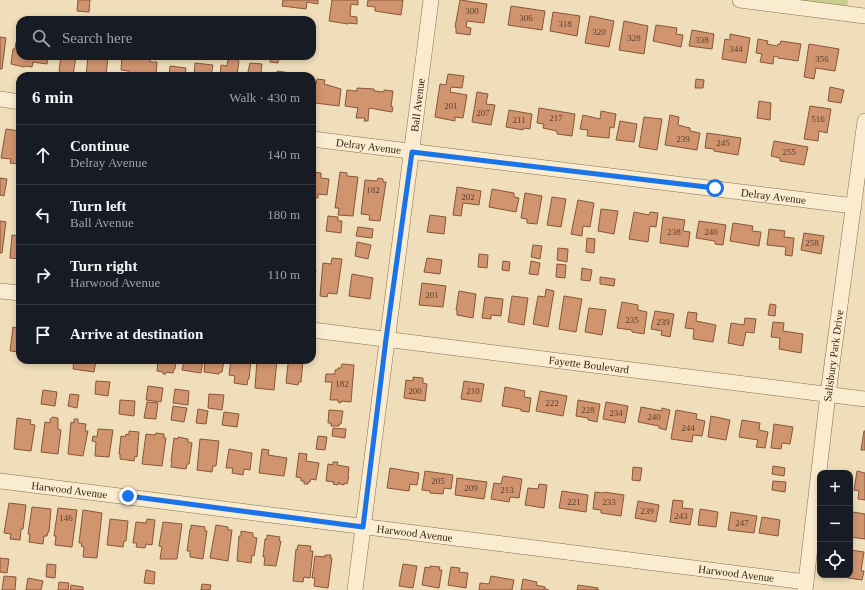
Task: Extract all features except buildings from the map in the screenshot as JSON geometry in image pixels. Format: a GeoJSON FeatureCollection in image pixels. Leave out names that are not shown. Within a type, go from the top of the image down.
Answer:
{"type":"FeatureCollection","features":[{"type":"Feature","properties":{"kind":"street","name":"Ball Avenue"},"geometry":{"type":"LineString","coordinates":[[354,590],[431,0]]}},
{"type":"Feature","properties":{"kind":"street"},"geometry":{"type":"LineString","coordinates":[[740,0],[865,16]]}},
{"type":"Feature","properties":{"kind":"street"},"geometry":{"type":"LineString","coordinates":[[0,99],[16,101]]}},
{"type":"Feature","properties":{"kind":"street","name":"Salisbury Park Drive"},"geometry":{"type":"LineString","coordinates":[[805,586],[828,394],[865,121]]}},
{"type":"Feature","properties":{"kind":"street","name":"Delray Avenue"},"geometry":{"type":"LineString","coordinates":[[316,140],[854,206]]}},
{"type":"Feature","properties":{"kind":"street"},"geometry":{"type":"LineString","coordinates":[[0,291],[16,293]]}},
{"type":"Feature","properties":{"kind":"street","name":"Fayette Boulevard"},"geometry":{"type":"LineString","coordinates":[[316,330],[865,399]]}},
{"type":"Feature","properties":{"kind":"street","name":"Harwood Avenue"},"geometry":{"type":"LineString","coordinates":[[0,481],[363,527],[805,586]]}},
{"type":"Feature","properties":{"kind":"green space"},"geometry":{"type":"Polygon","coordinates":[[[740,0],[848,0],[847,14],[740,0]]]}},
{"type":"Feature","properties":{"kind":"route"},"geometry":{"type":"LineString","coordinates":[[128,496],[363,527],[386,339],[412,152],[715,188]]}}]}
